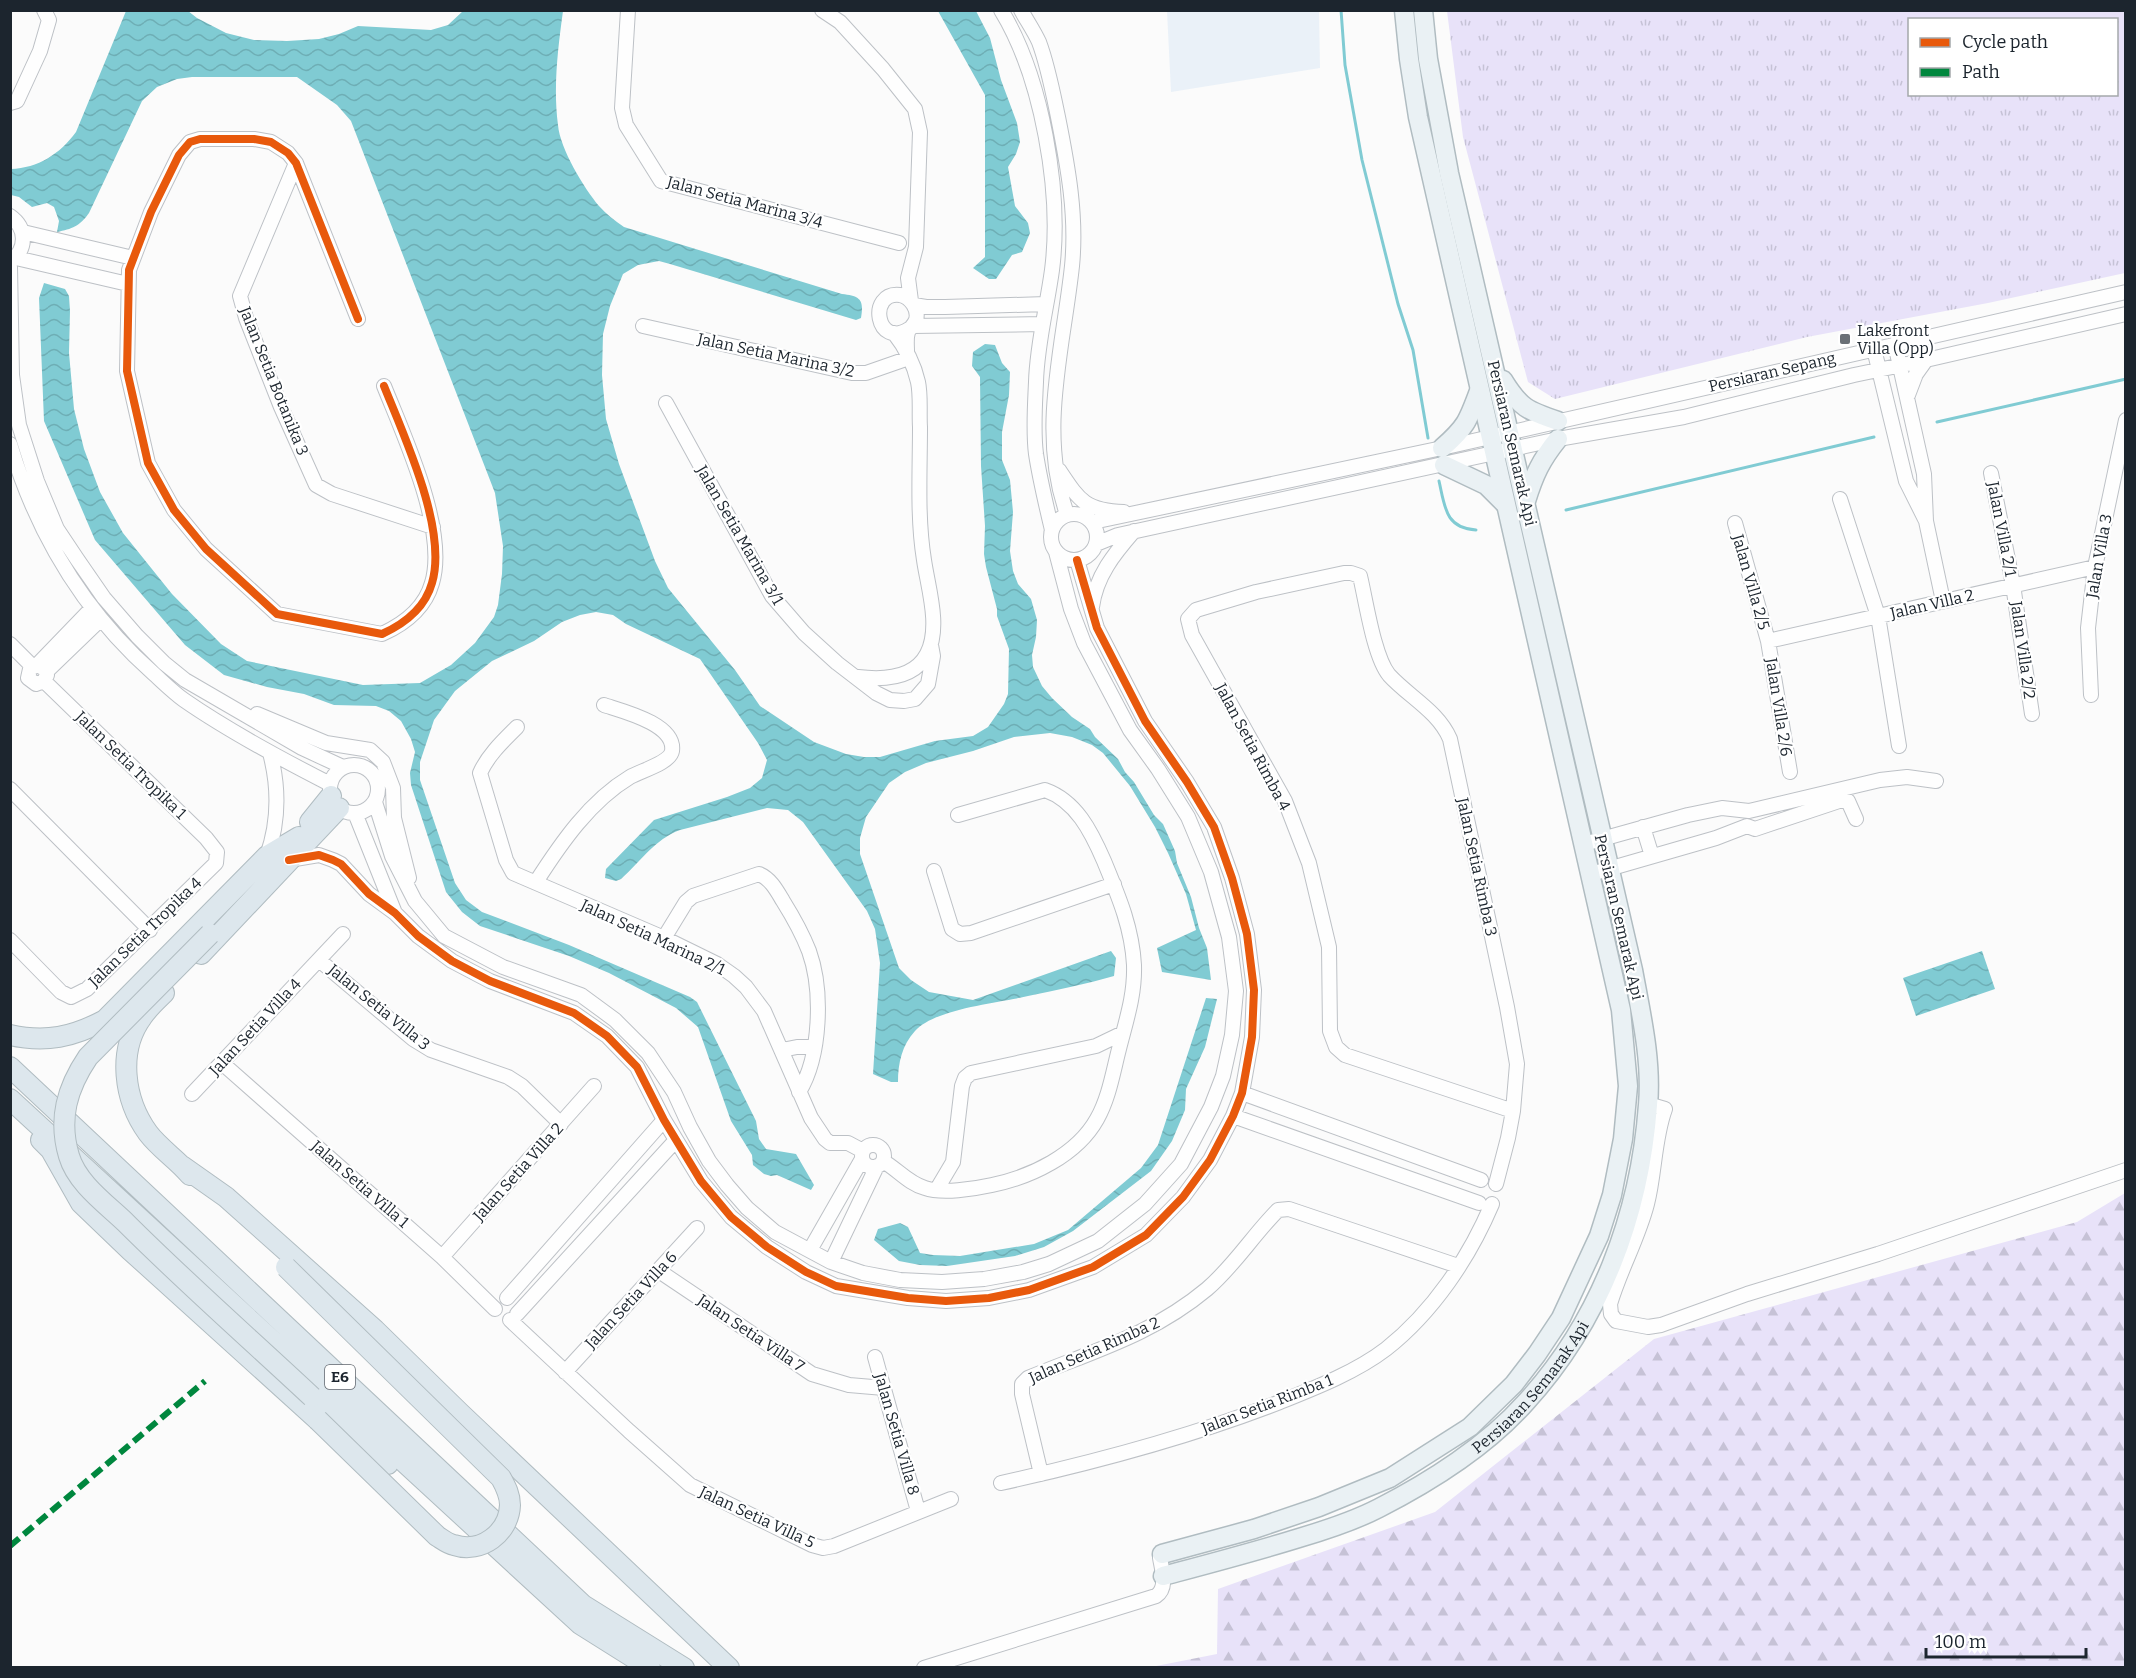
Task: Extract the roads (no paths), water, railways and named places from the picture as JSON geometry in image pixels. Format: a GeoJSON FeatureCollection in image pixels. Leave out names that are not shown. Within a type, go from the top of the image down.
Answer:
{"type":"FeatureCollection","features":[{"type":"Feature","properties":{"kind":"highway"},"geometry":{"type":"LineString","coordinates":[[339,800],[299,837],[210,934],[88,1057],[75,1076],[67,1101],[64,1121],[69,1156],[80,1177],[158,1256],[347,1430],[426,1496],[457,1511]]}},
{"type":"Feature","properties":{"kind":"highway"},"geometry":{"type":"LineString","coordinates":[[10,1111],[51,1150],[81,1203],[318,1420],[437,1536],[452,1545],[464,1548],[484,1544],[495,1537],[503,1528],[508,1517],[510,1504],[508,1492],[501,1478],[286,1267],[215,1204],[182,1166],[150,1135],[132,1103],[127,1084],[126,1069],[131,1038],[142,1017],[289,860],[339,800]]}},
{"type":"Feature","properties":{"kind":"highway"},"geometry":{"type":"LineString","coordinates":[[10,1035],[27,1039],[58,1038],[87,1029],[105,1020],[267,856],[299,837]]}},
{"type":"Feature","properties":{"kind":"highway","name":"E6"},"geometry":{"type":"LineString","coordinates":[[10,1067],[583,1605],[684,1668]]}},
{"type":"Feature","properties":{"kind":"highway","name":"E6"},"geometry":{"type":"LineString","coordinates":[[10,1099],[580,1624],[650,1668]]}},
{"type":"Feature","properties":{"kind":"highway"},"geometry":{"type":"LineString","coordinates":[[182,1166],[226,1197],[375,1330],[729,1668]]}},
{"type":"Feature","properties":{"kind":"main road","name":"Persiaran Semarak Api"},"geometry":{"type":"LineString","coordinates":[[1162,1554],[1254,1529],[1319,1507],[1390,1478],[1470,1427],[1514,1384],[1561,1318],[1599,1236],[1612,1195],[1623,1139],[1628,1086],[1621,1010],[1418,117],[1404,10]]}},
{"type":"Feature","properties":{"kind":"main road","name":"Persiaran Semarak Api"},"geometry":{"type":"LineString","coordinates":[[1163,1576],[1281,1544],[1325,1530],[1377,1509],[1430,1479],[1486,1440],[1526,1403],[1568,1349],[1609,1275],[1633,1201],[1648,1104],[1644,1028],[1633,970],[1437,111],[1428,59],[1424,10]]}},
{"type":"Feature","properties":{"kind":"main road"},"geometry":{"type":"LineString","coordinates":[[1494,366],[1515,400],[1528,410],[1558,421]]}},
{"type":"Feature","properties":{"kind":"main road"},"geometry":{"type":"LineString","coordinates":[[1479,390],[1467,423],[1443,456],[1486,485],[1505,504]]}},
{"type":"Feature","properties":{"kind":"main road"},"geometry":{"type":"LineString","coordinates":[[1526,503],[1533,478],[1543,458],[1558,440]]}},
{"type":"Feature","properties":{"kind":"street"},"geometry":{"type":"LineString","coordinates":[[10,103],[17,101],[40,51],[49,20],[44,10]]}},
{"type":"Feature","properties":{"kind":"street","name":"Jalan Setia Marina 3/4"},"geometry":{"type":"LineString","coordinates":[[628,10],[622,108],[626,125],[661,180],[898,243]]}},
{"type":"Feature","properties":{"kind":"street"},"geometry":{"type":"LineString","coordinates":[[822,10],[840,22],[883,69],[915,109],[920,132],[917,230],[909,278],[912,303],[917,316],[911,328],[908,354]]}},
{"type":"Feature","properties":{"kind":"street"},"geometry":{"type":"LineString","coordinates":[[375,802],[392,856],[415,901],[444,936],[503,967],[581,995],[615,1020],[648,1053],[674,1092],[709,1161],[747,1208],[775,1232],[831,1262],[863,1273],[900,1280],[942,1282],[984,1279],[1023,1272],[1049,1264],[1098,1240],[1145,1204],[1180,1164],[1211,1107],[1223,1076],[1232,1035],[1236,991],[1229,937],[1214,881],[1188,817],[1130,730],[1084,643],[1071,609],[1056,552],[1052,545],[1052,530],[1042,492],[1036,452],[1036,379],[1052,268],[1053,189],[1037,98],[1021,47],[1001,10]]}},
{"type":"Feature","properties":{"kind":"street"},"geometry":{"type":"LineString","coordinates":[[1021,10],[1038,42],[1053,94],[1071,186],[1074,229],[1072,267],[1055,382],[1052,426],[1061,496],[1067,514]]}},
{"type":"Feature","properties":{"kind":"street"},"geometry":{"type":"LineString","coordinates":[[358,319],[296,163],[288,153],[271,142],[254,139],[200,139],[190,142],[179,154],[152,212],[130,271],[127,371],[148,463],[174,510],[206,549],[277,614],[382,634],[398,627],[420,606],[433,583],[435,559],[432,527],[421,479],[384,386]]}},
{"type":"Feature","properties":{"kind":"street","name":"Jalan Setia Botanika 3"},"geometry":{"type":"LineString","coordinates":[[296,163],[240,296],[246,318],[281,407],[316,484],[332,494],[432,527]]}},
{"type":"Feature","properties":{"kind":"street"},"geometry":{"type":"LineString","coordinates":[[10,216],[19,223],[23,232],[22,249],[12,262],[12,375],[20,425],[37,481],[57,529],[104,598],[164,663],[185,680],[302,748],[343,767]]}},
{"type":"Feature","properties":{"kind":"street"},"geometry":{"type":"LineString","coordinates":[[913,259],[898,243],[917,230]]}},
{"type":"Feature","properties":{"kind":"street"},"geometry":{"type":"LineString","coordinates":[[23,232],[130,271]]}},
{"type":"Feature","properties":{"kind":"street"},"geometry":{"type":"LineString","coordinates":[[12,262],[130,271]]}},
{"type":"Feature","properties":{"kind":"street"},"geometry":{"type":"LineString","coordinates":[[858,677],[892,678],[915,668],[923,660],[931,645],[933,635],[922,546],[919,389],[908,354],[894,333],[883,326],[879,314],[883,302],[894,296],[909,278]]}},
{"type":"Feature","properties":{"kind":"street","name":"Persiaran Sepang"},"geometry":{"type":"LineString","coordinates":[[1511,441],[1558,421],[2126,292]]}},
{"type":"Feature","properties":{"kind":"street"},"geometry":{"type":"LineString","coordinates":[[894,296],[906,297],[912,303],[926,307],[1066,299]]}},
{"type":"Feature","properties":{"kind":"street","name":"Persiaran Sepang"},"geometry":{"type":"LineString","coordinates":[[1443,456],[1511,441],[1558,440],[1684,417],[1854,375],[2126,314]]}},
{"type":"Feature","properties":{"kind":"street"},"geometry":{"type":"LineString","coordinates":[[894,333],[899,334],[911,328],[1043,324]]}},
{"type":"Feature","properties":{"kind":"street","name":"Jalan Setia Marina 3/2"},"geometry":{"type":"LineString","coordinates":[[643,326],[859,374],[908,354]]}},
{"type":"Feature","properties":{"kind":"street"},"geometry":{"type":"LineString","coordinates":[[1895,344],[1924,474],[1926,520],[1943,602]]}},
{"type":"Feature","properties":{"kind":"street"},"geometry":{"type":"LineString","coordinates":[[1875,349],[1906,481],[1926,520]]}},
{"type":"Feature","properties":{"kind":"street"},"geometry":{"type":"LineString","coordinates":[[1908,400],[1916,374],[1926,360]]}},
{"type":"Feature","properties":{"kind":"street"},"geometry":{"type":"LineString","coordinates":[[1854,375],[1875,385],[1883,393],[1890,408]]}},
{"type":"Feature","properties":{"kind":"street"},"geometry":{"type":"LineString","coordinates":[[1036,379],[1055,382]]}},
{"type":"Feature","properties":{"kind":"street","name":"Jalan Setia Marina 3/1"},"geometry":{"type":"LineString","coordinates":[[666,403],[772,596],[812,640],[837,663],[876,693],[890,700]]}},
{"type":"Feature","properties":{"kind":"street","name":"Jalan Villa 3"},"geometry":{"type":"LineString","coordinates":[[2091,695],[2088,628],[2095,567],[2126,420]]}},
{"type":"Feature","properties":{"kind":"street"},"geometry":{"type":"LineString","coordinates":[[10,444],[41,526],[62,566],[92,608],[135,657],[183,699],[270,753],[339,800],[362,812],[375,802],[378,794],[375,776],[361,765],[352,764],[343,767],[337,771],[339,800],[395,913]]}},
{"type":"Feature","properties":{"kind":"street"},"geometry":{"type":"LineString","coordinates":[[1092,522],[1443,456]]}},
{"type":"Feature","properties":{"kind":"street"},"geometry":{"type":"LineString","coordinates":[[1096,544],[1134,531],[1443,456]]}},
{"type":"Feature","properties":{"kind":"street"},"geometry":{"type":"LineString","coordinates":[[1056,466],[1081,500],[1091,507],[1106,511],[1145,512]]}},
{"type":"Feature","properties":{"kind":"street","name":"Jalan Villa 2/1"},"geometry":{"type":"LineString","coordinates":[[1991,473],[2013,585]]}},
{"type":"Feature","properties":{"kind":"street"},"geometry":{"type":"LineString","coordinates":[[1840,499],[1878,616],[1899,746]]}},
{"type":"Feature","properties":{"kind":"street"},"geometry":{"type":"LineString","coordinates":[[1052,530],[1055,523],[1067,514],[1081,514],[1092,522],[1096,529],[1096,544],[1089,555],[1077,560],[1062,557],[1056,552]]}},
{"type":"Feature","properties":{"kind":"street","name":"Jalan Villa 2/5"},"geometry":{"type":"LineString","coordinates":[[1735,523],[1768,641]]}},
{"type":"Feature","properties":{"kind":"street"},"geometry":{"type":"LineString","coordinates":[[1091,611],[1094,592],[1101,576],[1114,554],[1134,531]]}},
{"type":"Feature","properties":{"kind":"street"},"geometry":{"type":"LineString","coordinates":[[289,860],[319,855],[333,860],[340,864],[369,894],[395,913],[418,936],[452,961],[490,981],[574,1013],[607,1036],[637,1067],[664,1120],[701,1181],[731,1217],[767,1247],[806,1272],[836,1286],[908,1298],[946,1301],[989,1298],[1029,1290],[1093,1267],[1146,1235],[1190,1188],[1210,1160],[1242,1093],[1252,1037],[1254,990],[1247,934],[1232,878],[1214,827],[1187,782],[1145,721],[1097,628],[1077,560]]}},
{"type":"Feature","properties":{"kind":"street","name":"Jalan Villa 2"},"geometry":{"type":"LineString","coordinates":[[1768,641],[2095,567]]}},
{"type":"Feature","properties":{"kind":"street","name":"Jalan Setia Rimba 4"},"geometry":{"type":"LineString","coordinates":[[1360,576],[1344,573],[1256,592],[1196,610],[1188,619],[1192,635],[1285,801],[1309,864],[1329,947],[1330,1031],[1336,1047],[1345,1055],[1513,1111]]}},
{"type":"Feature","properties":{"kind":"street","name":"Jalan Setia Rimba 3"},"geometry":{"type":"LineString","coordinates":[[1360,576],[1380,662],[1389,675],[1445,727],[1450,739],[1517,1064],[1513,1111],[1497,1184]]}},
{"type":"Feature","properties":{"kind":"street","name":"Jalan Villa 2/2"},"geometry":{"type":"LineString","coordinates":[[2013,585],[2032,714]]}},
{"type":"Feature","properties":{"kind":"street"},"geometry":{"type":"LineString","coordinates":[[40,671],[92,608]]}},
{"type":"Feature","properties":{"kind":"street"},"geometry":{"type":"LineString","coordinates":[[40,671],[101,619]]}},
{"type":"Feature","properties":{"kind":"street","name":"Jalan Villa 2/6"},"geometry":{"type":"LineString","coordinates":[[1768,641],[1790,772]]}},
{"type":"Feature","properties":{"kind":"street","name":"Jalan Setia Tropika 1"},"geometry":{"type":"LineString","coordinates":[[10,644],[40,671],[206,838],[217,852]]}},
{"type":"Feature","properties":{"kind":"street"},"geometry":{"type":"LineString","coordinates":[[892,678],[890,700],[915,699],[928,684],[933,656],[931,645]]}},
{"type":"Feature","properties":{"kind":"street"},"geometry":{"type":"LineString","coordinates":[[536,882],[557,849],[585,816],[631,777],[659,764],[670,756],[672,750],[670,741],[662,730],[643,717],[604,705]]}},
{"type":"Feature","properties":{"kind":"street"},"geometry":{"type":"LineString","coordinates":[[235,708],[265,717],[326,743],[370,750],[383,762],[393,788],[394,818],[415,901]]}},
{"type":"Feature","properties":{"kind":"street","name":"Jalan Setia Marina 2/1"},"geometry":{"type":"LineString","coordinates":[[517,727],[484,764],[480,773],[513,873],[664,938],[717,964],[747,987],[764,1011],[811,1118],[825,1139],[830,1143],[848,1143],[863,1155]]}},
{"type":"Feature","properties":{"kind":"street"},"geometry":{"type":"LineString","coordinates":[[267,856],[274,837],[277,803],[270,753]]}},
{"type":"Feature","properties":{"kind":"street"},"geometry":{"type":"LineString","coordinates":[[1584,844],[1722,808],[1749,811],[1834,789],[1880,780],[1909,784],[1936,781]]}},
{"type":"Feature","properties":{"kind":"street"},"geometry":{"type":"LineString","coordinates":[[10,789],[150,930]]}},
{"type":"Feature","properties":{"kind":"street"},"geometry":{"type":"LineString","coordinates":[[863,1155],[866,1165],[880,1164],[927,1189],[968,1190],[1018,1178],[1071,1149],[1097,1119],[1106,1099],[1130,1012],[1134,986],[1134,964],[1131,936],[1122,903],[1096,843],[1068,802],[1045,790],[958,815]]}},
{"type":"Feature","properties":{"kind":"street"},"geometry":{"type":"LineString","coordinates":[[1591,874],[1747,826],[1755,829],[1845,800],[1848,801],[1856,819]]}},
{"type":"Feature","properties":{"kind":"street"},"geometry":{"type":"LineString","coordinates":[[1747,826],[1749,811]]}},
{"type":"Feature","properties":{"kind":"street"},"geometry":{"type":"LineString","coordinates":[[1643,827],[1652,856]]}},
{"type":"Feature","properties":{"kind":"street","name":"Jalan Setia Tropika 4"},"geometry":{"type":"LineString","coordinates":[[10,940],[61,992],[71,997],[87,989],[150,930],[216,863],[217,852]]}},
{"type":"Feature","properties":{"kind":"street"},"geometry":{"type":"LineString","coordinates":[[934,871],[952,929],[960,934],[980,930],[1114,884]]}},
{"type":"Feature","properties":{"kind":"street"},"geometry":{"type":"LineString","coordinates":[[664,938],[686,902],[693,896],[759,874],[770,880],[795,919],[810,953],[817,995],[814,1047],[806,1079],[799,1092]]}},
{"type":"Feature","properties":{"kind":"street","name":"Jalan Setia Villa 4"},"geometry":{"type":"LineString","coordinates":[[192,1094],[343,934]]}},
{"type":"Feature","properties":{"kind":"street","name":"Jalan Setia Villa 3"},"geometry":{"type":"LineString","coordinates":[[319,960],[413,1039],[430,1050],[508,1077],[522,1086],[561,1124]]}},
{"type":"Feature","properties":{"kind":"street"},"geometry":{"type":"LineString","coordinates":[[944,1190],[953,1162],[964,1078],[971,1073],[1096,1046],[1123,1033]]}},
{"type":"Feature","properties":{"kind":"street"},"geometry":{"type":"LineString","coordinates":[[1096,1046],[1115,1065]]}},
{"type":"Feature","properties":{"kind":"street"},"geometry":{"type":"LineString","coordinates":[[782,1050],[814,1047]]}},
{"type":"Feature","properties":{"kind":"street","name":"Jalan Setia Villa 1"},"geometry":{"type":"LineString","coordinates":[[222,1063],[442,1257],[495,1309]]}},
{"type":"Feature","properties":{"kind":"street","name":"Jalan Setia Villa 2"},"geometry":{"type":"LineString","coordinates":[[442,1257],[594,1086]]}},
{"type":"Feature","properties":{"kind":"street"},"geometry":{"type":"LineString","coordinates":[[1242,1093],[1480,1180],[1489,1179],[1497,1184],[1499,1195],[1486,1203]]}},
{"type":"Feature","properties":{"kind":"street"},"geometry":{"type":"LineString","coordinates":[[1257,1124],[1265,1101]]}},
{"type":"Feature","properties":{"kind":"street"},"geometry":{"type":"LineString","coordinates":[[1648,1104],[1665,1108],[1660,1121],[1652,1179],[1640,1226],[1610,1304],[1611,1314],[1616,1321],[1648,1327],[1687,1317],[1747,1294],[1889,1250],[2126,1170]]}},
{"type":"Feature","properties":{"kind":"street"},"geometry":{"type":"LineString","coordinates":[[1233,1116],[1486,1203]]}},
{"type":"Feature","properties":{"kind":"street"},"geometry":{"type":"LineString","coordinates":[[664,1120],[507,1298],[497,1302],[495,1309],[498,1317],[502,1320],[514,1317],[676,1140]]}},
{"type":"Feature","properties":{"kind":"street"},"geometry":{"type":"LineString","coordinates":[[810,1250],[863,1155],[870,1145],[880,1147],[883,1151],[880,1164],[831,1262]]}},
{"type":"Feature","properties":{"kind":"street"},"geometry":{"type":"LineString","coordinates":[[953,1162],[960,1179],[968,1190]]}},
{"type":"Feature","properties":{"kind":"street"},"geometry":{"type":"LineString","coordinates":[[1480,1180],[1474,1188],[1474,1194],[1486,1203]]}},
{"type":"Feature","properties":{"kind":"street","name":"Jalan Setia Rimba 1"},"geometry":{"type":"LineString","coordinates":[[1002,1483],[1178,1438],[1252,1413],[1327,1383],[1385,1349],[1430,1307],[1476,1237],[1486,1203]]}},
{"type":"Feature","properties":{"kind":"street","name":"Jalan Setia Rimba 2"},"geometry":{"type":"LineString","coordinates":[[1041,1474],[1022,1394],[1022,1384],[1028,1378],[1051,1368],[1124,1341],[1175,1313],[1209,1287],[1278,1210],[1289,1209],[1458,1266]]}},
{"type":"Feature","properties":{"kind":"street","name":"Jalan Setia Villa 6"},"geometry":{"type":"LineString","coordinates":[[565,1372],[697,1228]]}},
{"type":"Feature","properties":{"kind":"street","name":"Jalan Setia Villa 7"},"geometry":{"type":"LineString","coordinates":[[659,1271],[812,1374],[849,1385],[884,1388]]}},
{"type":"Feature","properties":{"kind":"street"},"geometry":{"type":"LineString","coordinates":[[507,1298],[516,1303],[514,1317]]}},
{"type":"Feature","properties":{"kind":"street","name":"Jalan Setia Villa 5"},"geometry":{"type":"LineString","coordinates":[[514,1317],[565,1372],[697,1490],[812,1545],[823,1548],[834,1546],[951,1499]]}},
{"type":"Feature","properties":{"kind":"street","name":"Jalan Setia Villa 8"},"geometry":{"type":"LineString","coordinates":[[875,1357],[918,1511]]}},
{"type":"Feature","properties":{"kind":"street"},"geometry":{"type":"LineString","coordinates":[[924,1668],[1145,1600],[1160,1593],[1163,1576],[1160,1558],[1162,1554]]}},
{"type":"Feature","properties":{"kind":"water"},"geometry":{"type":"Polygon","coordinates":[[[126,11],[188,11],[226,33],[254,40],[287,41],[319,39],[358,26],[431,30],[448,25],[463,11],[563,11],[556,82],[560,135],[580,179],[605,212],[624,227],[860,300],[861,318],[856,320],[659,261],[638,265],[623,274],[610,306],[603,334],[602,375],[606,419],[619,464],[655,561],[668,588],[735,670],[760,706],[814,742],[846,754],[880,757],[935,741],[973,736],[988,727],[1004,704],[1008,694],[1009,649],[997,616],[984,554],[980,377],[972,366],[973,352],[985,344],[995,345],[1002,363],[1010,372],[1009,395],[1002,432],[1002,460],[1010,480],[1013,512],[1010,551],[1013,571],[1018,584],[1031,599],[1037,620],[1032,655],[1033,667],[1042,686],[1052,698],[1072,717],[1090,729],[1095,737],[1118,759],[1154,815],[1163,824],[1175,851],[1177,863],[1191,897],[1207,948],[1211,980],[1162,972],[1157,948],[1196,930],[1186,894],[1168,853],[1130,786],[1103,753],[1092,745],[1072,737],[1050,733],[1014,737],[973,751],[926,763],[905,772],[889,783],[866,817],[860,838],[860,854],[899,968],[911,980],[929,992],[973,1000],[1111,951],[1116,958],[1114,976],[937,1017],[915,1031],[907,1042],[900,1061],[898,1082],[891,1082],[873,1074],[880,963],[875,929],[867,911],[803,822],[788,810],[767,808],[680,830],[655,845],[621,879],[616,881],[605,878],[606,869],[654,820],[750,788],[762,778],[767,760],[758,743],[700,659],[626,624],[613,615],[596,612],[562,622],[534,641],[492,661],[455,691],[434,720],[420,762],[420,780],[455,883],[466,900],[482,912],[569,945],[697,1002],[756,1121],[759,1139],[766,1149],[796,1154],[814,1185],[811,1190],[777,1175],[764,1174],[753,1165],[752,1155],[731,1121],[698,1027],[676,1008],[609,973],[569,956],[480,926],[462,912],[446,892],[411,785],[410,773],[415,752],[401,721],[389,711],[376,706],[334,705],[304,694],[224,675],[185,645],[95,540],[44,421],[39,298],[44,283],[65,289],[69,296],[69,353],[74,409],[84,449],[100,492],[123,533],[172,594],[221,644],[247,661],[363,685],[420,683],[451,665],[475,643],[494,617],[502,574],[503,546],[495,493],[351,121],[337,105],[297,77],[177,79],[157,87],[142,101],[89,213],[79,224],[57,232],[59,221],[54,207],[47,203],[32,207],[19,197],[11,195],[11,169],[30,166],[48,158],[63,147],[76,132],[126,11]]]}},
{"type":"Feature","properties":{"kind":"water"},"geometry":{"type":"Polygon","coordinates":[[[938,11],[976,11],[990,38],[1001,80],[1017,123],[1020,142],[1008,167],[1015,206],[1028,223],[1030,233],[1022,252],[1012,255],[996,279],[989,279],[973,268],[985,257],[985,95],[938,11]]]}},
{"type":"Feature","properties":{"kind":"water"},"geometry":{"type":"Polygon","coordinates":[[[1982,951],[1995,989],[1916,1016],[1903,978],[1982,951]]]}},
{"type":"Feature","properties":{"kind":"water"},"geometry":{"type":"Polygon","coordinates":[[[1206,998],[1217,999],[1205,1047],[1186,1089],[1185,1110],[1172,1141],[1151,1171],[1073,1231],[1044,1247],[1015,1256],[947,1266],[920,1265],[899,1261],[874,1240],[878,1229],[900,1223],[908,1227],[920,1253],[960,1256],[1034,1244],[1068,1230],[1141,1168],[1158,1145],[1206,998]]]}},
{"type":"Feature","properties":{"kind":"waterway"},"geometry":{"type":"LineString","coordinates":[[1341,10],[1345,65],[1362,160],[1398,304],[1413,350],[1428,438]]}},
{"type":"Feature","properties":{"kind":"waterway"},"geometry":{"type":"LineString","coordinates":[[1937,422],[2126,379]]}},
{"type":"Feature","properties":{"kind":"waterway"},"geometry":{"type":"LineString","coordinates":[[1566,510],[1874,437]]}},
{"type":"Feature","properties":{"kind":"waterway"},"geometry":{"type":"LineString","coordinates":[[1439,481],[1448,515],[1458,525],[1476,530]]}},
{"type":"Feature","properties":{"kind":"place","name":"Lakefront Villa (Opp)"},"geometry":{"type":"Point","coordinates":[1845,339]}}]}
